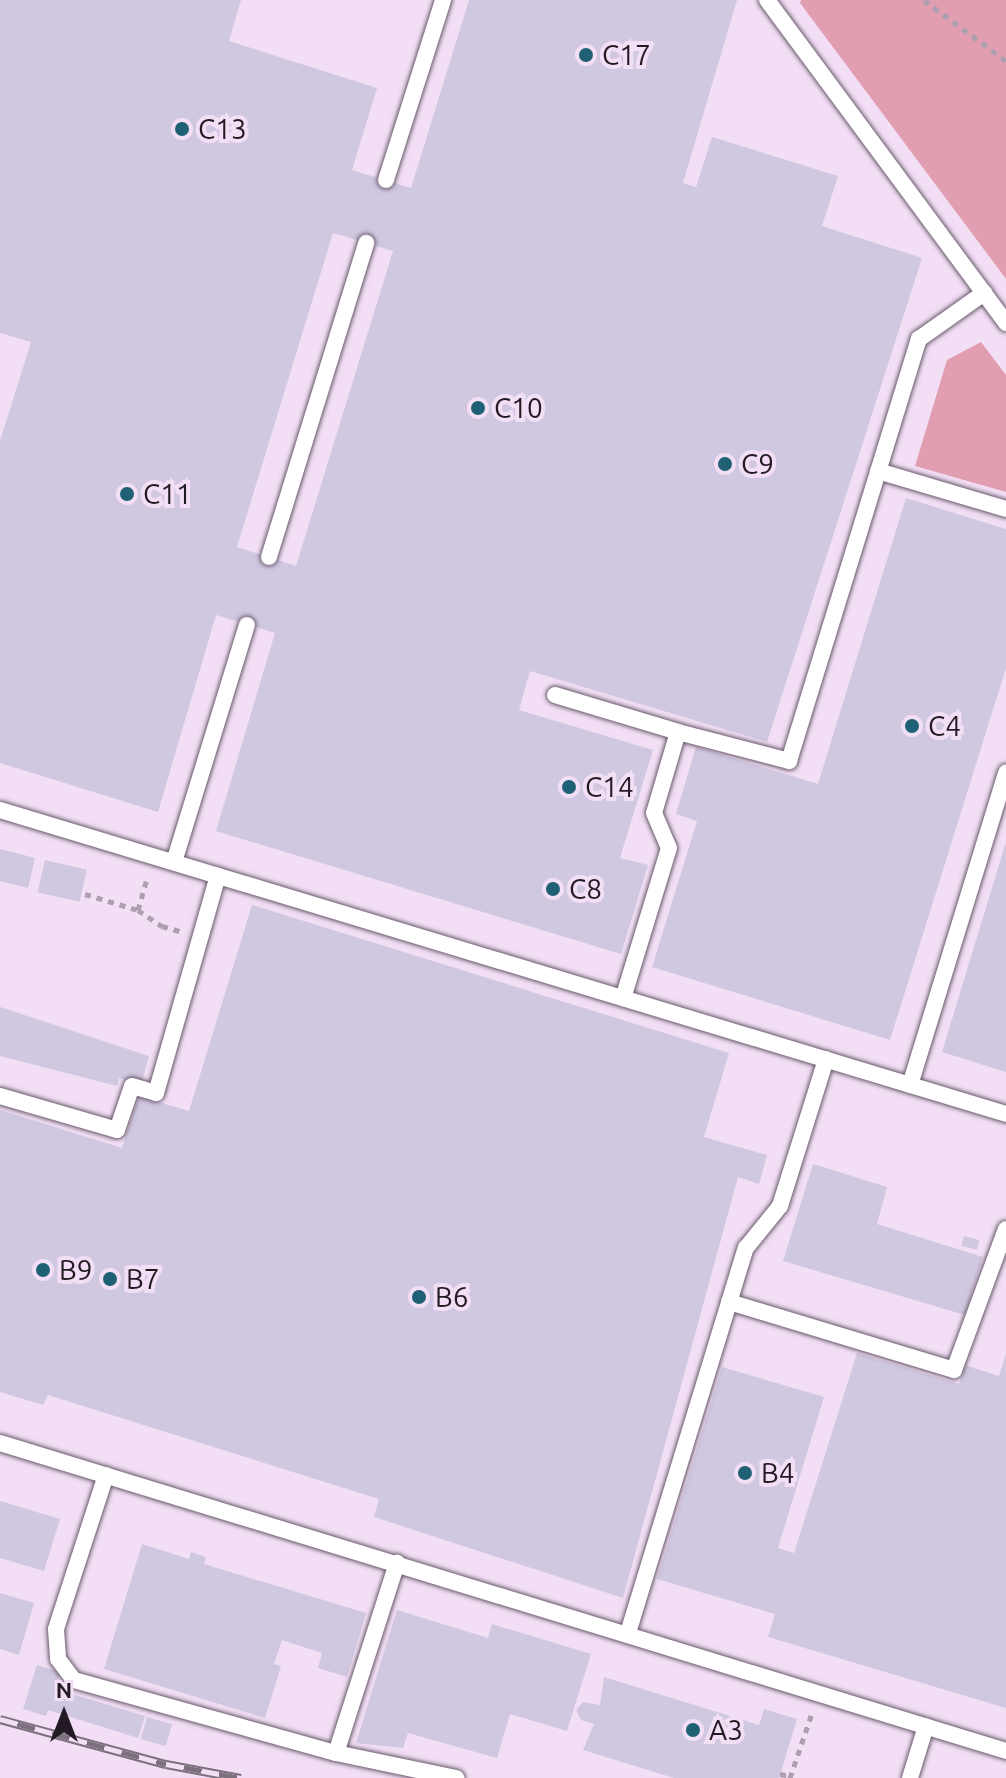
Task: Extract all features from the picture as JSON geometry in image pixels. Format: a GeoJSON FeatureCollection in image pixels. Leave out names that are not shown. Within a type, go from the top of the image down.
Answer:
{"type":"FeatureCollection","features":[{"type":"Feature","properties":{"kind":"lane"},"geometry":{"type":"LineString","coordinates":[[386,180],[443,0]]}},
{"type":"Feature","properties":{"kind":"lane"},"geometry":{"type":"LineString","coordinates":[[767,0],[1006,323]]}},
{"type":"Feature","properties":{"kind":"lane"},"geometry":{"type":"LineString","coordinates":[[269,557],[366,243]]}},
{"type":"Feature","properties":{"kind":"lane"},"geometry":{"type":"LineString","coordinates":[[555,695],[789,761],[919,339],[984,293]]}},
{"type":"Feature","properties":{"kind":"lane"},"geometry":{"type":"LineString","coordinates":[[878,471],[1006,509]]}},
{"type":"Feature","properties":{"kind":"lane"},"geometry":{"type":"LineString","coordinates":[[174,862],[247,625]]}},
{"type":"Feature","properties":{"kind":"lane"},"geometry":{"type":"LineString","coordinates":[[623,998],[669,848],[654,813],[678,732]]}},
{"type":"Feature","properties":{"kind":"lane"},"geometry":{"type":"LineString","coordinates":[[910,1085],[1006,772]]}},
{"type":"Feature","properties":{"kind":"lane"},"geometry":{"type":"LineString","coordinates":[[0,810],[1006,1114]]}},
{"type":"Feature","properties":{"kind":"lane"},"geometry":{"type":"LineString","coordinates":[[0,1096],[117,1130],[132,1086],[156,1093],[218,876]]}},
{"type":"Feature","properties":{"kind":"lane"},"geometry":{"type":"LineString","coordinates":[[628,1633],[746,1248],[780,1206],[826,1059]]}},
{"type":"Feature","properties":{"kind":"lane"},"geometry":{"type":"LineString","coordinates":[[729,1302],[954,1370],[1006,1229]]}},
{"type":"Feature","properties":{"kind":"lane"},"geometry":{"type":"LineString","coordinates":[[0,1443],[1006,1751]]}},
{"type":"Feature","properties":{"kind":"lane"},"geometry":{"type":"LineString","coordinates":[[106,1475],[56,1629],[58,1659],[74,1680],[336,1753],[456,1778]]}},
{"type":"Feature","properties":{"kind":"lane"},"geometry":{"type":"LineString","coordinates":[[336,1753],[397,1563]]}},
{"type":"Feature","properties":{"kind":"lane"},"geometry":{"type":"LineString","coordinates":[[910,1778],[926,1726]]}},
{"type":"Feature","properties":{"kind":"path"},"geometry":{"type":"LineString","coordinates":[[924,0],[1006,61]]}},
{"type":"Feature","properties":{"kind":"path"},"geometry":{"type":"LineString","coordinates":[[138,910],[155,856]]}},
{"type":"Feature","properties":{"kind":"path"},"geometry":{"type":"LineString","coordinates":[[85,894],[138,910],[162,926],[200,938]]}},
{"type":"Feature","properties":{"kind":"path"},"geometry":{"type":"LineString","coordinates":[[780,1774],[790,1777],[819,1693]]}},
{"type":"Feature","properties":{"kind":"shaded area"},"geometry":{"type":"Polygon","coordinates":[[[801,0],[1006,0],[1006,279],[800,3],[801,0]]]}},
{"type":"Feature","properties":{"kind":"shaded area"},"geometry":{"type":"Polygon","coordinates":[[[981,342],[1006,375],[1006,492],[915,466],[947,360],[981,342]]]}},
{"type":"Feature","properties":{"kind":"building"},"geometry":{"type":"Polygon","coordinates":[[[0,0],[241,0],[229,41],[377,88],[352,170],[411,188],[469,0],[737,0],[683,183],[696,187],[712,137],[838,176],[822,226],[922,258],[767,742],[530,671],[519,710],[653,750],[620,858],[648,865],[621,954],[216,831],[275,633],[216,615],[158,812],[0,763],[0,441],[31,342],[0,333],[0,0]],[[333,233],[237,547],[296,566],[393,251],[333,233]]]}},
{"type":"Feature","properties":{"kind":"building","name":"C4"},"geometry":{"type":"Polygon","coordinates":[[[906,498],[1006,529],[1006,668],[890,1040],[652,967],[697,821],[676,814],[696,747],[818,784],[906,498]]]}},
{"type":"Feature","properties":{"kind":"building"},"geometry":{"type":"Polygon","coordinates":[[[1006,845],[1006,1072],[942,1052],[1006,845]]]}},
{"type":"Feature","properties":{"kind":"building"},"geometry":{"type":"Polygon","coordinates":[[[0,849],[35,858],[28,888],[0,881],[0,849]]]}},
{"type":"Feature","properties":{"kind":"building"},"geometry":{"type":"Polygon","coordinates":[[[45,860],[87,870],[79,902],[38,892],[45,860]]]}},
{"type":"Feature","properties":{"kind":"building","name":"B6"},"geometry":{"type":"Polygon","coordinates":[[[252,905],[729,1053],[704,1137],[767,1155],[759,1184],[738,1177],[623,1598],[374,1517],[379,1499],[48,1395],[43,1405],[0,1392],[0,1110],[122,1148],[139,1096],[189,1111],[252,905]]]}},
{"type":"Feature","properties":{"kind":"building"},"geometry":{"type":"Polygon","coordinates":[[[0,1007],[149,1056],[141,1085],[119,1078],[117,1086],[0,1056],[0,1007]]]}},
{"type":"Feature","properties":{"kind":"building"},"geometry":{"type":"Polygon","coordinates":[[[813,1164],[887,1187],[877,1224],[983,1257],[965,1315],[783,1261],[813,1164]]]}},
{"type":"Feature","properties":{"kind":"building"},"geometry":{"type":"Polygon","coordinates":[[[964,1236],[979,1240],[977,1250],[961,1246],[964,1236]]]}},
{"type":"Feature","properties":{"kind":"building"},"geometry":{"type":"Polygon","coordinates":[[[857,1353],[959,1384],[965,1365],[999,1376],[1006,1354],[1006,1708],[768,1637],[775,1614],[657,1579],[722,1367],[824,1397],[778,1548],[794,1553],[857,1353]]]}},
{"type":"Feature","properties":{"kind":"building"},"geometry":{"type":"Polygon","coordinates":[[[0,1501],[60,1519],[44,1571],[0,1558],[0,1501]]]}},
{"type":"Feature","properties":{"kind":"building"},"geometry":{"type":"Polygon","coordinates":[[[142,1544],[189,1559],[191,1552],[206,1557],[204,1564],[366,1613],[347,1677],[318,1668],[322,1653],[282,1640],[274,1664],[281,1666],[265,1718],[104,1669],[142,1544]]]}},
{"type":"Feature","properties":{"kind":"building"},"geometry":{"type":"Polygon","coordinates":[[[0,1593],[34,1603],[19,1655],[0,1649],[0,1593]]]}},
{"type":"Feature","properties":{"kind":"building"},"geometry":{"type":"Polygon","coordinates":[[[397,1610],[488,1638],[492,1624],[591,1654],[567,1731],[510,1714],[497,1758],[408,1733],[403,1748],[356,1743],[397,1610]]]}},
{"type":"Feature","properties":{"kind":"building"},"geometry":{"type":"Polygon","coordinates":[[[37,1665],[60,1672],[55,1689],[145,1716],[138,1738],[48,1710],[46,1716],[23,1709],[37,1665]]]}},
{"type":"Feature","properties":{"kind":"building","name":"A3"},"geometry":{"type":"Polygon","coordinates":[[[604,1677],[759,1725],[764,1709],[797,1719],[779,1778],[674,1778],[583,1750],[594,1724],[581,1720],[576,1710],[583,1702],[600,1705],[604,1677]]]}},
{"type":"Feature","properties":{"kind":"building"},"geometry":{"type":"Polygon","coordinates":[[[147,1717],[172,1724],[166,1746],[141,1739],[147,1717]]]}},
{"type":"Feature","properties":{"kind":"railway"},"geometry":{"type":"LineString","coordinates":[[0,1719],[166,1764],[241,1778]]}},
{"type":"Feature","properties":{"kind":"place","name":"C17"},"geometry":{"type":"Point","coordinates":[586,55]}},
{"type":"Feature","properties":{"kind":"place","name":"C13"},"geometry":{"type":"Point","coordinates":[182,129]}},
{"type":"Feature","properties":{"kind":"place","name":"C10"},"geometry":{"type":"Point","coordinates":[478,408]}},
{"type":"Feature","properties":{"kind":"place","name":"C9"},"geometry":{"type":"Point","coordinates":[725,464]}},
{"type":"Feature","properties":{"kind":"place","name":"C11"},"geometry":{"type":"Point","coordinates":[127,494]}},
{"type":"Feature","properties":{"kind":"place","name":"C4"},"geometry":{"type":"Point","coordinates":[912,726]}},
{"type":"Feature","properties":{"kind":"place","name":"C14"},"geometry":{"type":"Point","coordinates":[569,787]}},
{"type":"Feature","properties":{"kind":"place","name":"C8"},"geometry":{"type":"Point","coordinates":[553,889]}},
{"type":"Feature","properties":{"kind":"place","name":"B9"},"geometry":{"type":"Point","coordinates":[43,1270]}},
{"type":"Feature","properties":{"kind":"place","name":"B7"},"geometry":{"type":"Point","coordinates":[110,1279]}},
{"type":"Feature","properties":{"kind":"place","name":"B6"},"geometry":{"type":"Point","coordinates":[419,1297]}},
{"type":"Feature","properties":{"kind":"place","name":"B4"},"geometry":{"type":"Point","coordinates":[745,1473]}},
{"type":"Feature","properties":{"kind":"place","name":"A3"},"geometry":{"type":"Point","coordinates":[693,1730]}}]}
